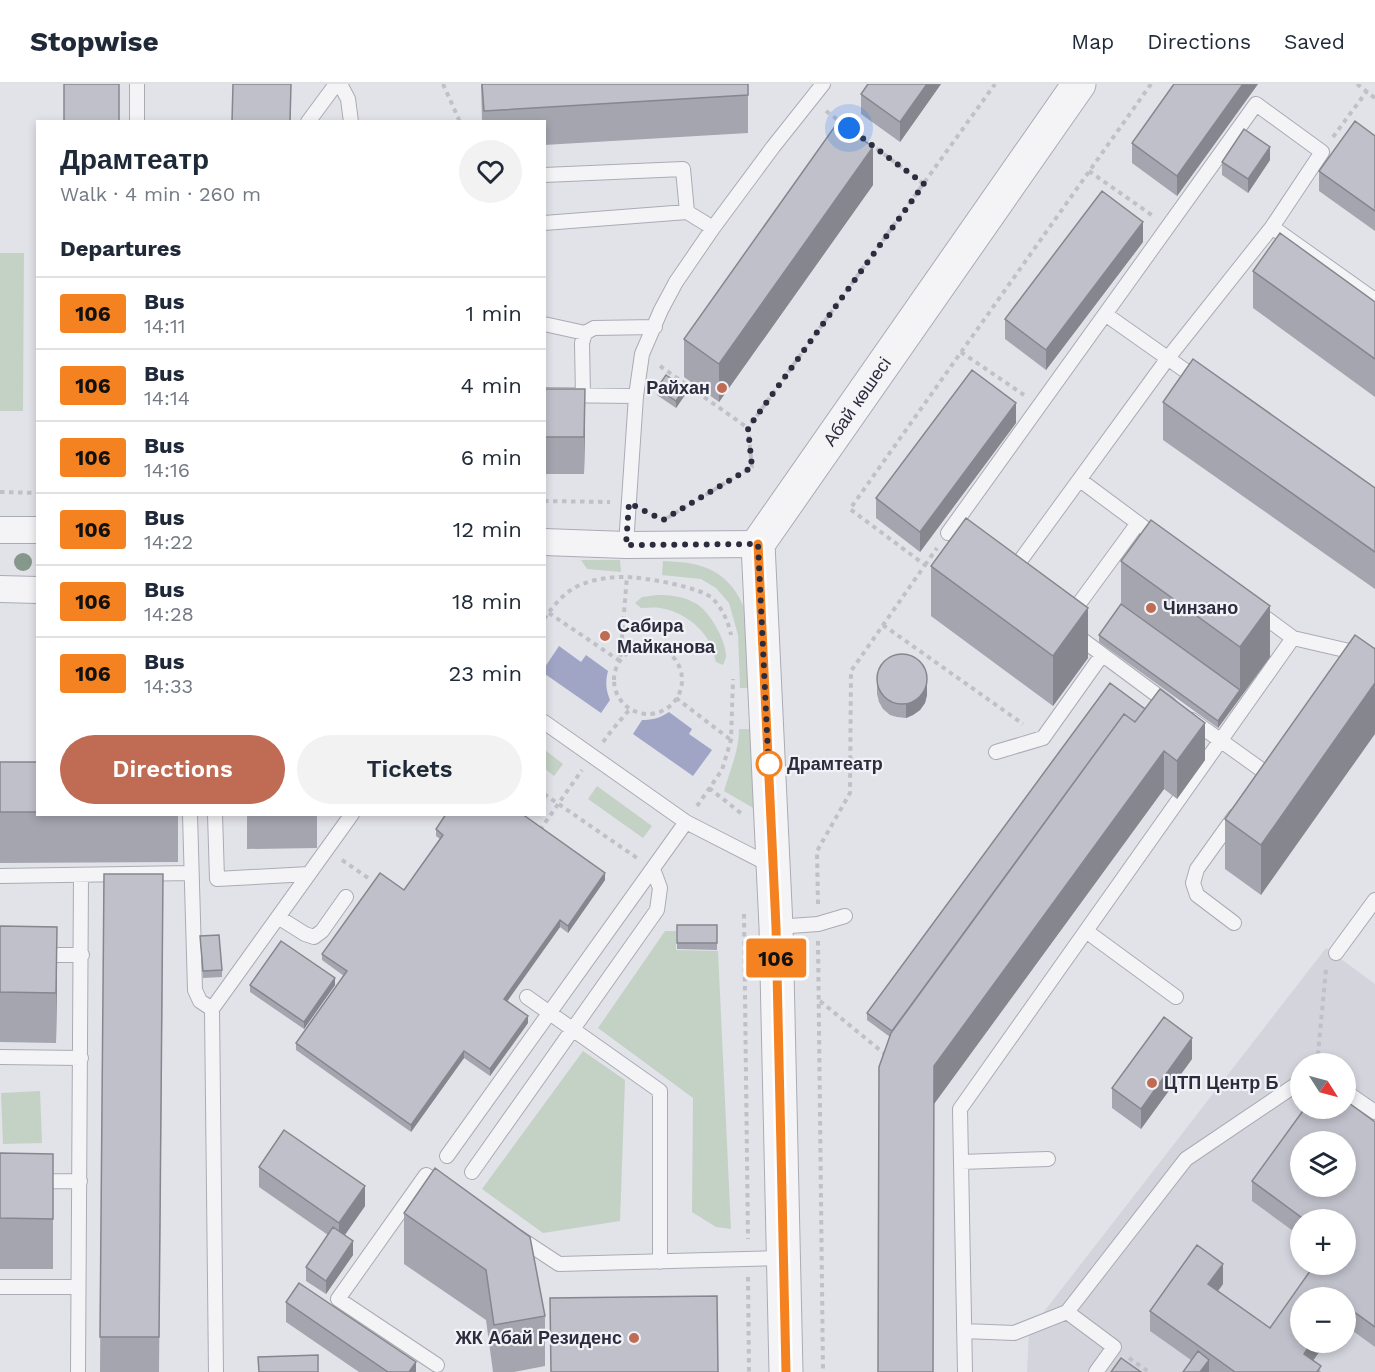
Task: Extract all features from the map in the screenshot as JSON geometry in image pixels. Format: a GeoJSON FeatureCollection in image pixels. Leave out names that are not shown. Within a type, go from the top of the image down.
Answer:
{"type":"FeatureCollection","features":[{"type":"Feature","properties":{"kind":"street","name":"Абай көшесі"},"geometry":{"type":"LineString","coordinates":[[758,544],[1079,84]]}},
{"type":"Feature","properties":{"kind":"street"},"geometry":{"type":"LineString","coordinates":[[0,530],[36,531]]}},
{"type":"Feature","properties":{"kind":"street"},"geometry":{"type":"LineString","coordinates":[[546,542],[626,545],[758,544],[774,867],[786,1372]]}},
{"type":"Feature","properties":{"kind":"street"},"geometry":{"type":"LineString","coordinates":[[0,589],[36,590]]}},
{"type":"Feature","properties":{"kind":"lane"},"geometry":{"type":"LineString","coordinates":[[136,120],[137,84]]}},
{"type":"Feature","properties":{"kind":"lane"},"geometry":{"type":"LineString","coordinates":[[310,120],[338,84],[348,99],[351,120]]}},
{"type":"Feature","properties":{"kind":"lane"},"geometry":{"type":"LineString","coordinates":[[626,545],[636,396],[642,354],[676,282],[773,147],[823,84]]}},
{"type":"Feature","properties":{"kind":"lane"},"geometry":{"type":"LineString","coordinates":[[948,533],[1256,104],[1322,152],[1272,226],[1168,358],[1005,582],[1013,588]]}},
{"type":"Feature","properties":{"kind":"lane"},"geometry":{"type":"LineString","coordinates":[[546,176],[683,169],[687,212]]}},
{"type":"Feature","properties":{"kind":"lane"},"geometry":{"type":"LineString","coordinates":[[546,223],[687,212],[713,228]]}},
{"type":"Feature","properties":{"kind":"lane"},"geometry":{"type":"LineString","coordinates":[[1272,226],[1375,300]]}},
{"type":"Feature","properties":{"kind":"lane"},"geometry":{"type":"LineString","coordinates":[[1105,315],[1215,392]]}},
{"type":"Feature","properties":{"kind":"lane"},"geometry":{"type":"LineString","coordinates":[[546,324],[585,333]]}},
{"type":"Feature","properties":{"kind":"lane"},"geometry":{"type":"LineString","coordinates":[[583,396],[582,343],[585,333],[594,327],[655,327]]}},
{"type":"Feature","properties":{"kind":"lane"},"geometry":{"type":"LineString","coordinates":[[546,395],[636,396]]}},
{"type":"Feature","properties":{"kind":"lane"},"geometry":{"type":"LineString","coordinates":[[1080,480],[1165,543]]}},
{"type":"Feature","properties":{"kind":"lane"},"geometry":{"type":"LineString","coordinates":[[1138,523],[1059,623],[1266,773]]}},
{"type":"Feature","properties":{"kind":"lane"},"geometry":{"type":"LineString","coordinates":[[1247,604],[1293,638],[1350,656],[1375,657]]}},
{"type":"Feature","properties":{"kind":"lane"},"geometry":{"type":"LineString","coordinates":[[965,1372],[960,1109],[1293,638]]}},
{"type":"Feature","properties":{"kind":"lane"},"geometry":{"type":"LineString","coordinates":[[996,752],[1043,738],[1102,655]]}},
{"type":"Feature","properties":{"kind":"lane"},"geometry":{"type":"LineString","coordinates":[[546,723],[686,822],[774,867]]}},
{"type":"Feature","properties":{"kind":"lane"},"geometry":{"type":"LineString","coordinates":[[1234,922],[1197,895],[1193,883],[1197,869],[1245,802]]}},
{"type":"Feature","properties":{"kind":"lane"},"geometry":{"type":"LineString","coordinates":[[190,816],[195,990],[200,1001],[212,1009]]}},
{"type":"Feature","properties":{"kind":"lane"},"geometry":{"type":"LineString","coordinates":[[214,816],[217,879],[309,874]]}},
{"type":"Feature","properties":{"kind":"lane"},"geometry":{"type":"LineString","coordinates":[[216,1372],[212,1009],[351,816]]}},
{"type":"Feature","properties":{"kind":"lane"},"geometry":{"type":"LineString","coordinates":[[447,1156],[686,822]]}},
{"type":"Feature","properties":{"kind":"lane"},"geometry":{"type":"LineString","coordinates":[[472,1172],[657,910],[660,888],[653,869]]}},
{"type":"Feature","properties":{"kind":"lane"},"geometry":{"type":"LineString","coordinates":[[0,876],[191,873]]}},
{"type":"Feature","properties":{"kind":"lane"},"geometry":{"type":"LineString","coordinates":[[78,1372],[81,875]]}},
{"type":"Feature","properties":{"kind":"lane"},"geometry":{"type":"LineString","coordinates":[[278,917],[314,937],[322,931],[346,897]]}},
{"type":"Feature","properties":{"kind":"lane"},"geometry":{"type":"LineString","coordinates":[[1336,953],[1375,900]]}},
{"type":"Feature","properties":{"kind":"lane"},"geometry":{"type":"LineString","coordinates":[[776,927],[818,924],[845,916]]}},
{"type":"Feature","properties":{"kind":"lane"},"geometry":{"type":"LineString","coordinates":[[1086,930],[1176,997]]}},
{"type":"Feature","properties":{"kind":"lane"},"geometry":{"type":"LineString","coordinates":[[23,955],[81,955]]}},
{"type":"Feature","properties":{"kind":"lane"},"geometry":{"type":"LineString","coordinates":[[527,997],[660,1091],[660,1262]]}},
{"type":"Feature","properties":{"kind":"lane"},"geometry":{"type":"LineString","coordinates":[[0,1057],[81,1058]]}},
{"type":"Feature","properties":{"kind":"lane"},"geometry":{"type":"LineString","coordinates":[[964,1331],[1014,1333],[1067,1312],[1186,1159],[1290,1089]]}},
{"type":"Feature","properties":{"kind":"lane"},"geometry":{"type":"LineString","coordinates":[[1356,1099],[1375,1112]]}},
{"type":"Feature","properties":{"kind":"lane"},"geometry":{"type":"LineString","coordinates":[[961,1162],[1048,1160]]}},
{"type":"Feature","properties":{"kind":"lane"},"geometry":{"type":"LineString","coordinates":[[437,1365],[338,1299],[426,1175],[454,1194]]}},
{"type":"Feature","properties":{"kind":"lane"},"geometry":{"type":"LineString","coordinates":[[0,1182],[80,1181]]}},
{"type":"Feature","properties":{"kind":"lane"},"geometry":{"type":"LineString","coordinates":[[511,1233],[559,1264],[784,1258]]}},
{"type":"Feature","properties":{"kind":"lane"},"geometry":{"type":"LineString","coordinates":[[0,1287],[78,1287]]}},
{"type":"Feature","properties":{"kind":"lane"},"geometry":{"type":"LineString","coordinates":[[1067,1312],[1114,1347],[1096,1372]]}},
{"type":"Feature","properties":{"kind":"path"},"geometry":{"type":"LineString","coordinates":[[443,84],[459,120]]}},
{"type":"Feature","properties":{"kind":"path"},"geometry":{"type":"LineString","coordinates":[[546,501],[629,503],[663,520],[752,467],[748,428],[995,84]]}},
{"type":"Feature","properties":{"kind":"path"},"geometry":{"type":"LineString","coordinates":[[823,1372],[817,850],[850,793],[850,671],[926,565],[850,509],[1151,84]]}},
{"type":"Feature","properties":{"kind":"path"},"geometry":{"type":"LineString","coordinates":[[1357,84],[1375,98]]}},
{"type":"Feature","properties":{"kind":"path"},"geometry":{"type":"LineString","coordinates":[[1322,152],[1366,91]]}},
{"type":"Feature","properties":{"kind":"path"},"geometry":{"type":"LineString","coordinates":[[812,99],[924,184]]}},
{"type":"Feature","properties":{"kind":"path"},"geometry":{"type":"LineString","coordinates":[[1089,171],[1168,227]]}},
{"type":"Feature","properties":{"kind":"path"},"geometry":{"type":"LineString","coordinates":[[961,352],[1040,406]]}},
{"type":"Feature","properties":{"kind":"path"},"geometry":{"type":"LineString","coordinates":[[642,354],[748,428]]}},
{"type":"Feature","properties":{"kind":"path"},"geometry":{"type":"LineString","coordinates":[[0,492],[36,493]]}},
{"type":"Feature","properties":{"kind":"path"},"geometry":{"type":"LineString","coordinates":[[620,661],[626,577]]}},
{"type":"Feature","properties":{"kind":"path"},"geometry":{"type":"LineString","coordinates":[[546,617],[561,597],[579,585],[599,579],[626,577],[678,585],[695,589],[712,597],[723,613],[732,640]]}},
{"type":"Feature","properties":{"kind":"path"},"geometry":{"type":"LineString","coordinates":[[549,613],[620,661]]}},
{"type":"Feature","properties":{"kind":"path"},"geometry":{"type":"LineString","coordinates":[[883,625],[1043,738]]}},
{"type":"Feature","properties":{"kind":"path"},"geometry":{"type":"LineString","coordinates":[[648,646],[669,653],[681,672],[681,684],[676,698],[662,711],[651,714],[630,709],[616,692],[615,671],[620,661],[637,648],[648,646]]}},
{"type":"Feature","properties":{"kind":"path"},"geometry":{"type":"LineString","coordinates":[[686,822],[722,770],[731,740],[733,669]]}},
{"type":"Feature","properties":{"kind":"path"},"geometry":{"type":"LineString","coordinates":[[676,698],[731,740]]}},
{"type":"Feature","properties":{"kind":"path"},"geometry":{"type":"LineString","coordinates":[[612,730],[630,709]]}},
{"type":"Feature","properties":{"kind":"path"},"geometry":{"type":"LineString","coordinates":[[534,838],[582,770]]}},
{"type":"Feature","properties":{"kind":"path"},"geometry":{"type":"LineString","coordinates":[[709,788],[742,814],[743,851]]}},
{"type":"Feature","properties":{"kind":"path"},"geometry":{"type":"LineString","coordinates":[[546,795],[634,856]]}},
{"type":"Feature","properties":{"kind":"path"},"geometry":{"type":"LineString","coordinates":[[326,850],[371,880]]}},
{"type":"Feature","properties":{"kind":"path"},"geometry":{"type":"LineString","coordinates":[[744,909],[749,1372]]}},
{"type":"Feature","properties":{"kind":"path"},"geometry":{"type":"LineString","coordinates":[[1318,1053],[1326,968],[1336,953]]}},
{"type":"Feature","properties":{"kind":"path"},"geometry":{"type":"LineString","coordinates":[[819,1000],[887,1056]]}},
{"type":"Feature","properties":{"kind":"shaded area"},"geometry":{"type":"Polygon","coordinates":[[[1326,948],[1375,984],[1375,1372],[1027,1372],[1029,1331],[1326,948]]]}},
{"type":"Feature","properties":{"kind":"green space"},"geometry":{"type":"Polygon","coordinates":[[[0,253],[24,253],[23,411],[0,411],[0,253]]]}},
{"type":"Feature","properties":{"kind":"green space"},"geometry":{"type":"Polygon","coordinates":[[[581,560],[620,560],[621,572],[587,569],[581,560]]]}},
{"type":"Feature","properties":{"kind":"green space"},"geometry":{"type":"Polygon","coordinates":[[[663,561],[681,562],[709,569],[724,578],[735,591],[748,621],[753,655],[754,688],[740,688],[738,635],[729,603],[716,588],[701,579],[662,575],[663,561]]]}},
{"type":"Feature","properties":{"kind":"green space"},"geometry":{"type":"Polygon","coordinates":[[[657,595],[686,599],[706,612],[723,642],[726,656],[723,665],[716,662],[706,636],[689,620],[675,612],[658,608],[641,608],[635,603],[642,597],[657,595]]]}},
{"type":"Feature","properties":{"kind":"green space"},"geometry":{"type":"Polygon","coordinates":[[[739,729],[753,729],[755,809],[724,791],[736,753],[739,729]]]}},
{"type":"Feature","properties":{"kind":"green space"},"geometry":{"type":"Polygon","coordinates":[[[546,751],[563,764],[554,776],[546,770],[546,751]]]}},
{"type":"Feature","properties":{"kind":"green space"},"geometry":{"type":"Polygon","coordinates":[[[597,786],[652,826],[643,838],[588,799],[597,786]]]}},
{"type":"Feature","properties":{"kind":"green space"},"geometry":{"type":"Polygon","coordinates":[[[665,931],[676,931],[676,950],[718,951],[731,1229],[716,1227],[692,1212],[693,1098],[598,1028],[665,931]]]}},
{"type":"Feature","properties":{"kind":"green space"},"geometry":{"type":"Polygon","coordinates":[[[583,1051],[625,1080],[620,1221],[543,1233],[482,1189],[583,1051]]]}},
{"type":"Feature","properties":{"kind":"green space"},"geometry":{"type":"Polygon","coordinates":[[[40,1091],[42,1143],[3,1144],[1,1093],[40,1091]]]}},
{"type":"Feature","properties":{"kind":"water"},"geometry":{"type":"Polygon","coordinates":[[[559,646],[581,662],[586,655],[608,671],[606,686],[610,700],[601,713],[546,675],[546,666],[559,646]]]}},
{"type":"Feature","properties":{"kind":"water"},"geometry":{"type":"Polygon","coordinates":[[[669,712],[692,729],[689,734],[712,750],[693,776],[633,734],[642,720],[650,720],[669,712]]]}},
{"type":"Feature","properties":{"kind":"building"},"geometry":{"type":"Polygon","coordinates":[[[64,84],[119,84],[119,120],[64,120],[64,84]]]}},
{"type":"Feature","properties":{"kind":"building"},"geometry":{"type":"Polygon","coordinates":[[[233,84],[291,84],[290,120],[232,120],[233,84]]]}},
{"type":"Feature","properties":{"kind":"building"},"geometry":{"type":"Polygon","coordinates":[[[482,84],[748,84],[748,95],[484,111],[482,84]]]}},
{"type":"Feature","properties":{"kind":"building"},"geometry":{"type":"Polygon","coordinates":[[[868,84],[927,84],[900,122],[861,94],[868,84]]]}},
{"type":"Feature","properties":{"kind":"building"},"geometry":{"type":"Polygon","coordinates":[[[1174,84],[1243,84],[1177,176],[1132,143],[1174,84]]]}},
{"type":"Feature","properties":{"kind":"building"},"geometry":{"type":"Polygon","coordinates":[[[1355,121],[1375,136],[1375,211],[1319,171],[1355,121]]]}},
{"type":"Feature","properties":{"kind":"building"},"geometry":{"type":"Polygon","coordinates":[[[838,122],[873,147],[719,364],[684,339],[838,122]]]}},
{"type":"Feature","properties":{"kind":"building"},"geometry":{"type":"Polygon","coordinates":[[[1244,129],[1270,147],[1248,179],[1222,162],[1244,129]]]}},
{"type":"Feature","properties":{"kind":"building"},"geometry":{"type":"Polygon","coordinates":[[[1102,191],[1143,222],[1046,350],[1005,319],[1102,191]]]}},
{"type":"Feature","properties":{"kind":"building"},"geometry":{"type":"Polygon","coordinates":[[[1280,233],[1375,302],[1375,359],[1253,271],[1280,233]]]}},
{"type":"Feature","properties":{"kind":"building"},"geometry":{"type":"Polygon","coordinates":[[[1193,359],[1375,488],[1375,552],[1163,402],[1193,359]]]}},
{"type":"Feature","properties":{"kind":"building"},"geometry":{"type":"Polygon","coordinates":[[[972,370],[1016,403],[920,532],[876,498],[972,370]]]}},
{"type":"Feature","properties":{"kind":"building"},"geometry":{"type":"Polygon","coordinates":[[[666,375],[685,388],[676,401],[657,388],[666,375]]]}},
{"type":"Feature","properties":{"kind":"building"},"geometry":{"type":"Polygon","coordinates":[[[546,389],[585,389],[584,437],[546,437],[546,389]]]}},
{"type":"Feature","properties":{"kind":"building"},"geometry":{"type":"Polygon","coordinates":[[[966,518],[1088,608],[1053,656],[931,566],[966,518]]]}},
{"type":"Feature","properties":{"kind":"building"},"geometry":{"type":"Polygon","coordinates":[[[1151,520],[1270,606],[1240,647],[1121,561],[1151,520]]]}},
{"type":"Feature","properties":{"kind":"building"},"geometry":{"type":"Polygon","coordinates":[[[1121,604],[1240,690],[1218,721],[1099,635],[1121,604]]]}},
{"type":"Feature","properties":{"kind":"building"},"geometry":{"type":"Polygon","coordinates":[[[1355,635],[1375,649],[1375,683],[1261,845],[1225,819],[1355,635]]]}},
{"type":"Feature","properties":{"kind":"building"},"geometry":{"type":"Polygon","coordinates":[[[897,654],[907,654],[920,661],[927,674],[927,684],[920,697],[907,704],[897,704],[888,700],[881,693],[877,684],[877,674],[881,665],[888,658],[897,654]]]}},
{"type":"Feature","properties":{"kind":"building"},"geometry":{"type":"Polygon","coordinates":[[[1110,683],[1145,709],[1135,722],[1124,714],[892,1031],[867,1013],[1110,683]]]}},
{"type":"Feature","properties":{"kind":"building"},"geometry":{"type":"Polygon","coordinates":[[[1160,689],[1205,723],[1177,761],[1164,751],[934,1066],[933,1372],[878,1372],[879,1067],[891,1033],[1124,714],[1135,722],[1160,689]]]}},
{"type":"Feature","properties":{"kind":"building"},"geometry":{"type":"Polygon","coordinates":[[[0,762],[36,762],[36,812],[0,812],[0,762]]]}},
{"type":"Feature","properties":{"kind":"building"},"geometry":{"type":"Polygon","coordinates":[[[445,816],[525,816],[605,873],[568,926],[560,920],[504,999],[528,1016],[490,1069],[464,1051],[411,1125],[296,1043],[347,971],[322,954],[380,873],[404,890],[443,835],[436,829],[445,816]]]}},
{"type":"Feature","properties":{"kind":"building"},"geometry":{"type":"Polygon","coordinates":[[[104,874],[163,874],[159,1337],[100,1337],[104,874]]]}},
{"type":"Feature","properties":{"kind":"building"},"geometry":{"type":"Polygon","coordinates":[[[677,925],[717,925],[717,943],[677,943],[677,925]]]}},
{"type":"Feature","properties":{"kind":"building"},"geometry":{"type":"Polygon","coordinates":[[[0,926],[57,927],[56,993],[0,992],[0,926]]]}},
{"type":"Feature","properties":{"kind":"building"},"geometry":{"type":"Polygon","coordinates":[[[219,935],[222,970],[203,971],[200,936],[219,935]]]}},
{"type":"Feature","properties":{"kind":"building"},"geometry":{"type":"Polygon","coordinates":[[[281,941],[335,978],[304,1022],[250,985],[281,941]]]}},
{"type":"Feature","properties":{"kind":"building"},"geometry":{"type":"Polygon","coordinates":[[[1164,1017],[1192,1038],[1141,1109],[1112,1088],[1164,1017]]]}},
{"type":"Feature","properties":{"kind":"building"},"geometry":{"type":"Polygon","coordinates":[[[1356,1108],[1375,1122],[1375,1327],[1356,1313],[1356,1287],[1299,1287],[1307,1275],[1356,1275],[1356,1209],[1290,1209],[1252,1181],[1297,1119],[1356,1119],[1356,1108]]]}},
{"type":"Feature","properties":{"kind":"building"},"geometry":{"type":"Polygon","coordinates":[[[284,1130],[365,1186],[339,1223],[259,1167],[284,1130]]]}},
{"type":"Feature","properties":{"kind":"building"},"geometry":{"type":"Polygon","coordinates":[[[0,1153],[53,1154],[53,1219],[0,1218],[0,1153]]]}},
{"type":"Feature","properties":{"kind":"building"},"geometry":{"type":"Polygon","coordinates":[[[435,1168],[530,1237],[545,1316],[494,1325],[486,1270],[404,1213],[435,1168]]]}},
{"type":"Feature","properties":{"kind":"building"},"geometry":{"type":"Polygon","coordinates":[[[333,1227],[353,1241],[326,1281],[306,1267],[333,1227]]]}},
{"type":"Feature","properties":{"kind":"building"},"geometry":{"type":"Polygon","coordinates":[[[1197,1245],[1223,1264],[1208,1284],[1270,1328],[1290,1300],[1290,1353],[1305,1353],[1321,1366],[1317,1372],[1235,1372],[1150,1311],[1197,1245]]]}},
{"type":"Feature","properties":{"kind":"building"},"geometry":{"type":"Polygon","coordinates":[[[299,1283],[416,1362],[409,1372],[388,1372],[286,1302],[299,1283]]]}},
{"type":"Feature","properties":{"kind":"building","name":"ЖК Абай Резиденс"},"geometry":{"type":"Polygon","coordinates":[[[717,1296],[718,1372],[551,1372],[550,1298],[717,1296]]]}},
{"type":"Feature","properties":{"kind":"building"},"geometry":{"type":"Polygon","coordinates":[[[1198,1351],[1209,1360],[1200,1372],[1183,1372],[1198,1351]]]}},
{"type":"Feature","properties":{"kind":"building"},"geometry":{"type":"Polygon","coordinates":[[[318,1355],[318,1372],[259,1372],[258,1357],[318,1355]]]}},
{"type":"Feature","properties":{"kind":"building"},"geometry":{"type":"Polygon","coordinates":[[[1121,1358],[1141,1372],[1111,1372],[1121,1358]]]}},
{"type":"Feature","properties":{"kind":"bus line","name":"106"},"geometry":{"type":"LineString","coordinates":[[758,544],[774,867],[786,1372]]}},
{"type":"Feature","properties":{"kind":"place","name":"Райхан"},"geometry":{"type":"Point","coordinates":[722,388]}},
{"type":"Feature","properties":{"kind":"place","name":"Чинзано"},"geometry":{"type":"Point","coordinates":[1151,608]}},
{"type":"Feature","properties":{"kind":"place","name":"Сабира Майканова"},"geometry":{"type":"Point","coordinates":[605,636]}},
{"type":"Feature","properties":{"kind":"place","name":"Драмтеатр"},"geometry":{"type":"Point","coordinates":[769,764]}},
{"type":"Feature","properties":{"kind":"place","name":"ЦТП Центр Б"},"geometry":{"type":"Point","coordinates":[1152,1083]}},
{"type":"Feature","properties":{"kind":"place","name":"ЖК Абай Резиденс"},"geometry":{"type":"Point","coordinates":[634,1338]}},
{"type":"Feature","properties":{"kind":"route"},"geometry":{"type":"LineString","coordinates":[[769,764],[769,774],[758,544],[626,545],[629,503],[663,520],[752,467],[748,428],[924,184],[849,128]]}}]}
